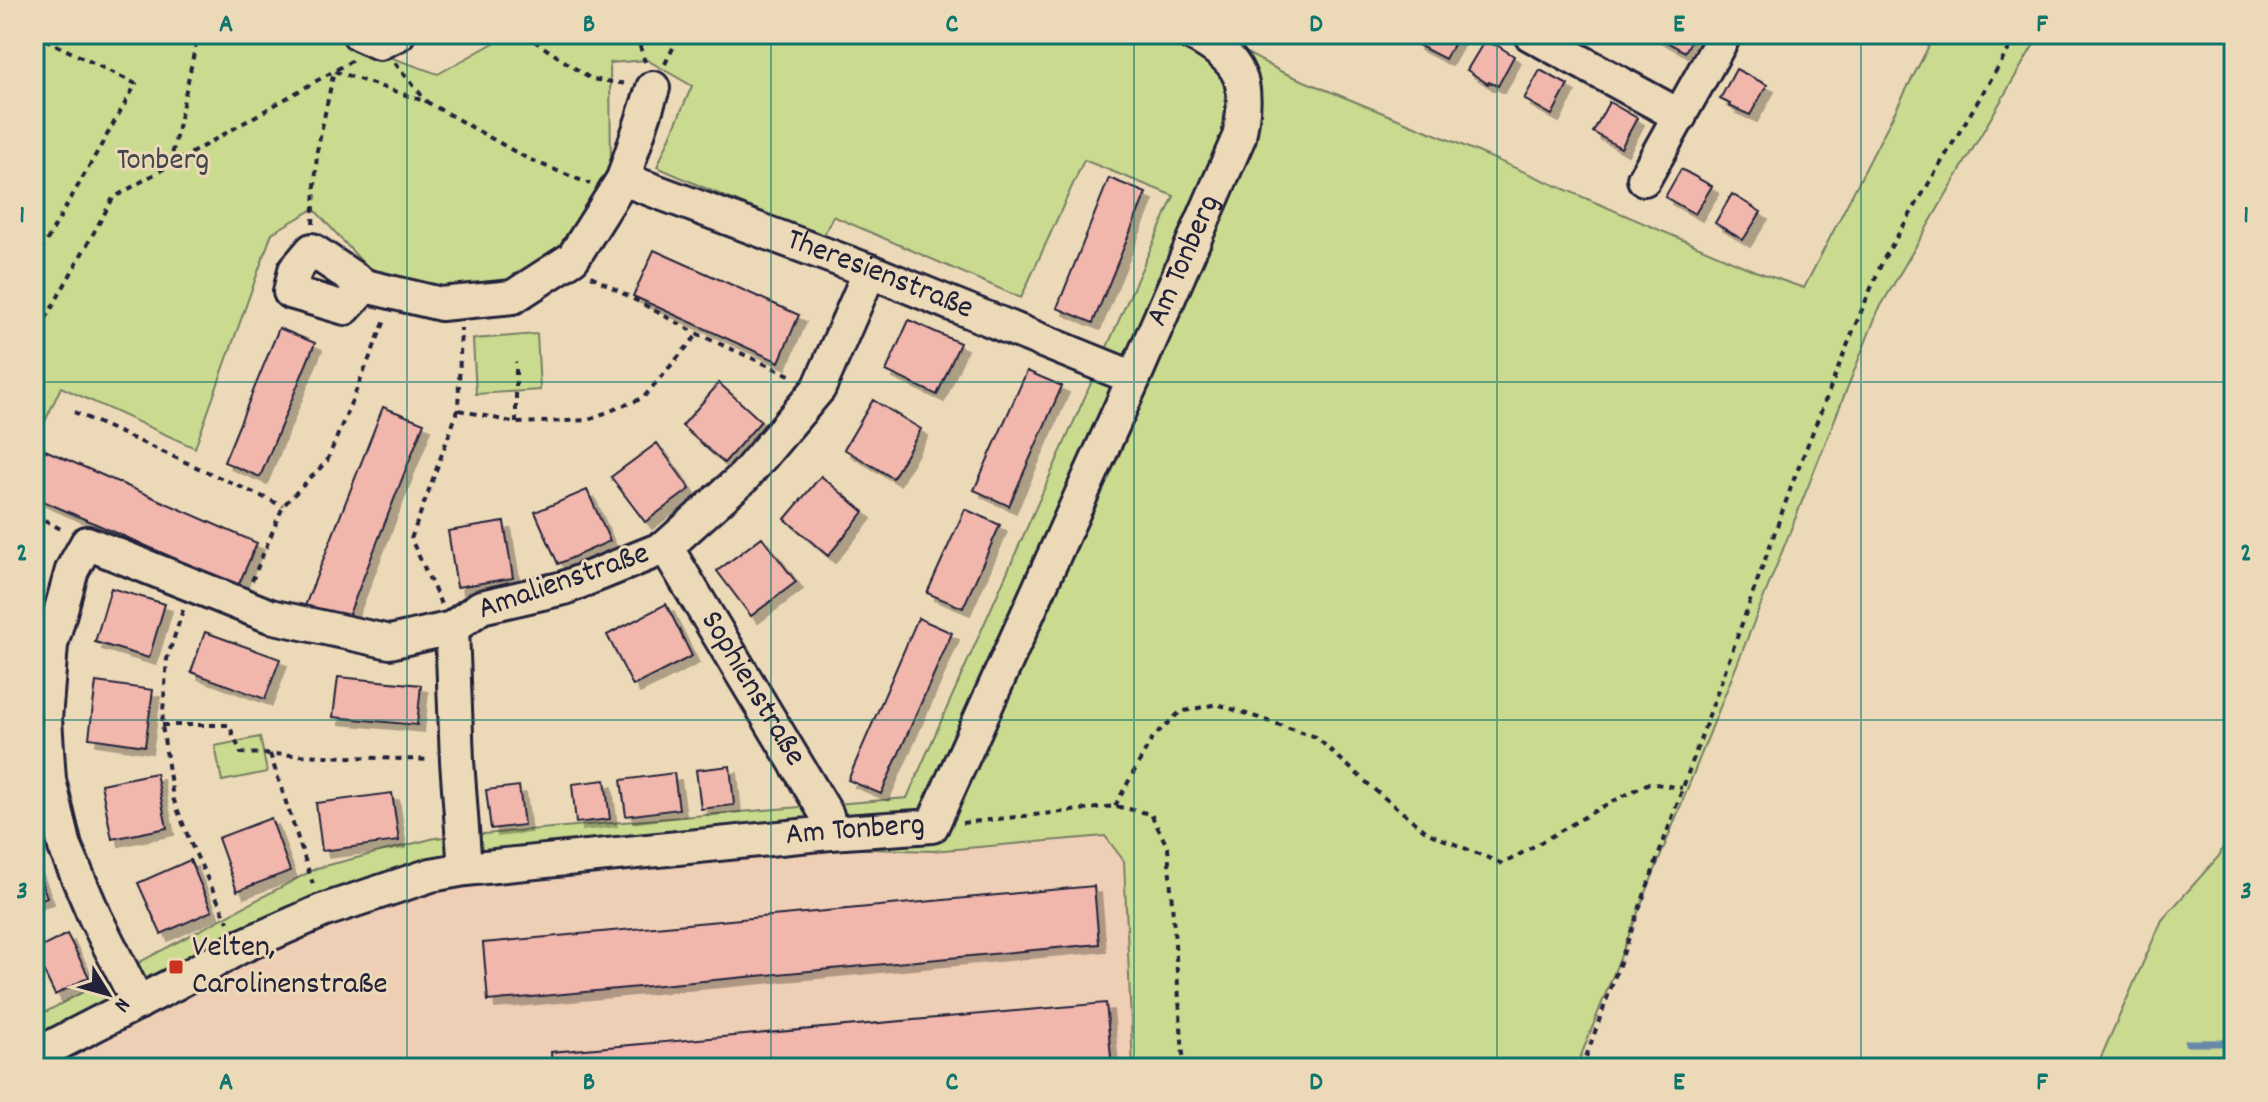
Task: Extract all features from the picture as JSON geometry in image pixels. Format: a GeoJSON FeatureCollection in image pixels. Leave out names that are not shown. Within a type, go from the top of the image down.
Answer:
{"type":"FeatureCollection","features":[{"type":"Feature","properties":{"kind":"street","name":"Am Tonberg"},"geometry":{"type":"LineString","coordinates":[[34,1056],[240,947],[322,911],[431,875],[465,869],[830,833],[932,826],[1239,137],[1245,106],[1242,77],[1225,56],[1192,34]]}},
{"type":"Feature","properties":{"kind":"street"},"geometry":{"type":"LineString","coordinates":[[1530,34],[1680,116]]}},
{"type":"Feature","properties":{"kind":"street"},"geometry":{"type":"LineString","coordinates":[[1644,179],[1725,34]]}},
{"type":"Feature","properties":{"kind":"street"},"geometry":{"type":"LineString","coordinates":[[381,290],[345,308],[290,292],[295,270],[312,250],[381,290],[441,304],[513,297],[573,258],[619,186],[653,88]]}},
{"type":"Feature","properties":{"kind":"street","name":"Theresienstraße"},"geometry":{"type":"LineString","coordinates":[[619,186],[870,271],[1134,378]]}},
{"type":"Feature","properties":{"kind":"street","name":"Amalienstraße"},"geometry":{"type":"LineString","coordinates":[[138,1003],[95,917],[65,847],[49,780],[45,719],[51,645],[72,570],[87,543],[270,616],[390,642],[452,628],[481,607],[564,588],[666,547],[744,477],[819,388],[870,271]]}},
{"type":"Feature","properties":{"kind":"street","name":"Sophienstraße"},"geometry":{"type":"LineString","coordinates":[[666,547],[827,815],[830,833]]}},
{"type":"Feature","properties":{"kind":"street"},"geometry":{"type":"LineString","coordinates":[[452,628],[465,869]]}},
{"type":"Feature","properties":{"kind":"path"},"geometry":{"type":"LineString","coordinates":[[34,34],[136,84],[34,263]]}},
{"type":"Feature","properties":{"kind":"path"},"geometry":{"type":"LineString","coordinates":[[170,165],[198,34]]}},
{"type":"Feature","properties":{"kind":"path"},"geometry":{"type":"LineString","coordinates":[[524,34],[591,79],[653,88],[680,34]]}},
{"type":"Feature","properties":{"kind":"path"},"geometry":{"type":"LineString","coordinates":[[1582,1068],[1794,479],[1883,260],[2018,34]]}},
{"type":"Feature","properties":{"kind":"path"},"geometry":{"type":"LineString","coordinates":[[34,340],[113,198],[334,71],[379,37],[427,102]]}},
{"type":"Feature","properties":{"kind":"path"},"geometry":{"type":"LineString","coordinates":[[334,71],[427,102],[528,159],[619,186]]}},
{"type":"Feature","properties":{"kind":"path"},"geometry":{"type":"LineString","coordinates":[[312,250],[317,151],[334,71]]}},
{"type":"Feature","properties":{"kind":"path"},"geometry":{"type":"LineString","coordinates":[[573,258],[595,279],[698,334],[819,388]]}},
{"type":"Feature","properties":{"kind":"path"},"geometry":{"type":"LineString","coordinates":[[242,605],[283,506],[327,461],[381,290]]}},
{"type":"Feature","properties":{"kind":"path"},"geometry":{"type":"LineString","coordinates":[[452,628],[411,539],[458,410],[462,302]]}},
{"type":"Feature","properties":{"kind":"path"},"geometry":{"type":"LineString","coordinates":[[458,410],[516,423],[587,420],[643,398],[698,334]]}},
{"type":"Feature","properties":{"kind":"path"},"geometry":{"type":"LineString","coordinates":[[516,362],[516,423]]}},
{"type":"Feature","properties":{"kind":"path"},"geometry":{"type":"LineString","coordinates":[[74,412],[283,506]]}},
{"type":"Feature","properties":{"kind":"path"},"geometry":{"type":"LineString","coordinates":[[192,585],[167,659],[162,725],[173,798],[191,844],[240,947]]}},
{"type":"Feature","properties":{"kind":"path"},"geometry":{"type":"LineString","coordinates":[[1115,806],[1153,737],[1180,712],[1217,704],[1316,737],[1428,833],[1503,864],[1649,783],[1682,788]]}},
{"type":"Feature","properties":{"kind":"path"},"geometry":{"type":"LineString","coordinates":[[162,725],[229,725],[241,753],[457,761]]}},
{"type":"Feature","properties":{"kind":"path"},"geometry":{"type":"LineString","coordinates":[[270,754],[322,911]]}},
{"type":"Feature","properties":{"kind":"path"},"geometry":{"type":"LineString","coordinates":[[932,826],[1115,806],[1151,814],[1168,848],[1184,1068]]}},
{"type":"Feature","properties":{"kind":"path"},"geometry":{"type":"LineString","coordinates":[[2191,1068],[2224,1068]]}},
{"type":"Feature","properties":{"kind":"shaded area"},"geometry":{"type":"Polygon","coordinates":[[[1105,836],[1124,861],[1133,1068],[39,1068],[150,1007],[321,926],[462,884],[836,848],[933,851],[1105,836]]]}},
{"type":"Feature","properties":{"kind":"green space","name":"Tonberg"},"geometry":{"type":"Polygon","coordinates":[[[34,34],[323,34],[438,74],[510,34],[1212,34],[1282,72],[1457,143],[1755,271],[1804,288],[1935,34],[2040,34],[1878,311],[1576,1068],[1133,1068],[1124,861],[1105,836],[933,851],[836,848],[462,884],[321,926],[194,986],[34,1068],[34,1018],[317,868],[435,838],[907,798],[1174,196],[1084,160],[1021,298],[833,216],[822,239],[657,167],[692,86],[647,60],[610,63],[611,174],[565,252],[508,285],[438,294],[374,275],[314,209],[272,233],[195,448],[61,387],[34,445],[34,34]]]}},
{"type":"Feature","properties":{"kind":"green space"},"geometry":{"type":"Polygon","coordinates":[[[537,334],[540,390],[476,394],[473,339],[537,334]]]}},
{"type":"Feature","properties":{"kind":"green space"},"geometry":{"type":"Polygon","coordinates":[[[260,737],[267,772],[222,781],[215,746],[260,737]]]}},
{"type":"Feature","properties":{"kind":"green space"},"geometry":{"type":"Polygon","coordinates":[[[2234,824],[2234,1068],[2085,1068],[2097,1066],[2162,920],[2219,856],[2234,824]]]}},
{"type":"Feature","properties":{"kind":"building"},"geometry":{"type":"Polygon","coordinates":[[[1419,34],[1459,34],[1445,59],[1414,43],[1419,34]]]}},
{"type":"Feature","properties":{"kind":"building"},"geometry":{"type":"Polygon","coordinates":[[[1652,34],[1695,34],[1685,52],[1652,34]]]}},
{"type":"Feature","properties":{"kind":"building"},"geometry":{"type":"Polygon","coordinates":[[[1485,40],[1514,56],[1498,86],[1488,84],[1467,70],[1485,40]]]}},
{"type":"Feature","properties":{"kind":"building"},"geometry":{"type":"Polygon","coordinates":[[[1736,69],[1767,85],[1750,115],[1720,99],[1736,69]]]}},
{"type":"Feature","properties":{"kind":"building"},"geometry":{"type":"Polygon","coordinates":[[[1540,70],[1568,85],[1552,115],[1524,99],[1540,70]]]}},
{"type":"Feature","properties":{"kind":"building"},"geometry":{"type":"Polygon","coordinates":[[[1609,102],[1637,118],[1621,148],[1593,132],[1609,102]]]}},
{"type":"Feature","properties":{"kind":"building"},"geometry":{"type":"Polygon","coordinates":[[[1681,169],[1712,186],[1695,214],[1665,197],[1681,169]]]}},
{"type":"Feature","properties":{"kind":"building"},"geometry":{"type":"Polygon","coordinates":[[[1109,178],[1146,193],[1093,323],[1057,308],[1109,178]]]}},
{"type":"Feature","properties":{"kind":"building"},"geometry":{"type":"Polygon","coordinates":[[[1732,194],[1761,212],[1743,240],[1715,223],[1732,194]]]}},
{"type":"Feature","properties":{"kind":"building"},"geometry":{"type":"Polygon","coordinates":[[[654,250],[799,315],[779,362],[633,296],[654,250]]]}},
{"type":"Feature","properties":{"kind":"building"},"geometry":{"type":"Polygon","coordinates":[[[909,320],[960,343],[937,395],[886,371],[909,320]]]}},
{"type":"Feature","properties":{"kind":"building"},"geometry":{"type":"Polygon","coordinates":[[[279,328],[315,343],[260,477],[224,462],[279,328]]]}},
{"type":"Feature","properties":{"kind":"building"},"geometry":{"type":"Polygon","coordinates":[[[1027,371],[1062,386],[1009,506],[974,490],[1027,371]]]}},
{"type":"Feature","properties":{"kind":"building"},"geometry":{"type":"Polygon","coordinates":[[[719,383],[761,421],[724,463],[682,426],[719,383]]]}},
{"type":"Feature","properties":{"kind":"building"},"geometry":{"type":"Polygon","coordinates":[[[873,400],[921,429],[893,478],[844,449],[873,400]]]}},
{"type":"Feature","properties":{"kind":"building"},"geometry":{"type":"Polygon","coordinates":[[[383,407],[424,423],[344,627],[303,611],[383,407]]]}},
{"type":"Feature","properties":{"kind":"building"},"geometry":{"type":"Polygon","coordinates":[[[657,443],[690,489],[645,522],[611,477],[657,443]]]}},
{"type":"Feature","properties":{"kind":"building"},"geometry":{"type":"Polygon","coordinates":[[[45,450],[257,543],[238,586],[34,497],[34,474],[45,450]]]}},
{"type":"Feature","properties":{"kind":"building"},"geometry":{"type":"Polygon","coordinates":[[[821,476],[864,512],[828,556],[785,519],[821,476]]]}},
{"type":"Feature","properties":{"kind":"building"},"geometry":{"type":"Polygon","coordinates":[[[587,490],[610,541],[558,564],[535,512],[587,490]]]}},
{"type":"Feature","properties":{"kind":"building"},"geometry":{"type":"Polygon","coordinates":[[[965,509],[1000,525],[963,608],[927,593],[965,509]]]}},
{"type":"Feature","properties":{"kind":"building"},"geometry":{"type":"Polygon","coordinates":[[[504,522],[513,578],[457,587],[448,531],[504,522]]]}},
{"type":"Feature","properties":{"kind":"building"},"geometry":{"type":"Polygon","coordinates":[[[762,537],[796,582],[751,616],[717,571],[762,537]]]}},
{"type":"Feature","properties":{"kind":"building"},"geometry":{"type":"Polygon","coordinates":[[[111,588],[165,604],[149,658],[95,642],[111,588]]]}},
{"type":"Feature","properties":{"kind":"building"},"geometry":{"type":"Polygon","coordinates":[[[666,604],[692,656],[633,686],[607,635],[666,604]]]}},
{"type":"Feature","properties":{"kind":"building"},"geometry":{"type":"Polygon","coordinates":[[[918,618],[952,633],[881,794],[848,780],[918,618]]]}},
{"type":"Feature","properties":{"kind":"building"},"geometry":{"type":"Polygon","coordinates":[[[205,632],[280,659],[265,699],[191,672],[205,632]]]}},
{"type":"Feature","properties":{"kind":"building"},"geometry":{"type":"Polygon","coordinates":[[[338,677],[421,685],[417,725],[333,717],[338,677]]]}},
{"type":"Feature","properties":{"kind":"building"},"geometry":{"type":"Polygon","coordinates":[[[96,682],[153,690],[145,746],[89,738],[96,682]]]}},
{"type":"Feature","properties":{"kind":"building"},"geometry":{"type":"Polygon","coordinates":[[[730,766],[734,805],[701,809],[696,770],[730,766]]]}},
{"type":"Feature","properties":{"kind":"building"},"geometry":{"type":"Polygon","coordinates":[[[156,773],[167,828],[112,839],[101,784],[156,773]]]}},
{"type":"Feature","properties":{"kind":"building"},"geometry":{"type":"Polygon","coordinates":[[[674,773],[679,809],[626,816],[621,780],[674,773]]]}},
{"type":"Feature","properties":{"kind":"building"},"geometry":{"type":"Polygon","coordinates":[[[605,780],[610,819],[576,823],[572,784],[605,780]]]}},
{"type":"Feature","properties":{"kind":"building"},"geometry":{"type":"Polygon","coordinates":[[[519,786],[524,825],[491,829],[486,790],[519,786]]]}},
{"type":"Feature","properties":{"kind":"building"},"geometry":{"type":"Polygon","coordinates":[[[392,793],[399,841],[322,851],[316,803],[392,793]]]}},
{"type":"Feature","properties":{"kind":"building"},"geometry":{"type":"Polygon","coordinates":[[[271,818],[290,871],[237,891],[218,838],[271,818]]]}},
{"type":"Feature","properties":{"kind":"building"},"geometry":{"type":"Polygon","coordinates":[[[190,860],[212,911],[161,934],[138,883],[190,860]]]}},
{"type":"Feature","properties":{"kind":"building"},"geometry":{"type":"Polygon","coordinates":[[[34,863],[47,897],[34,902],[34,863]]]}},
{"type":"Feature","properties":{"kind":"building"},"geometry":{"type":"Polygon","coordinates":[[[1094,886],[1099,944],[488,1001],[483,943],[1094,886]]]}},
{"type":"Feature","properties":{"kind":"building"},"geometry":{"type":"Polygon","coordinates":[[[67,934],[89,977],[55,995],[34,951],[67,934]]]}},
{"type":"Feature","properties":{"kind":"building"},"geometry":{"type":"Polygon","coordinates":[[[1106,1003],[1112,1068],[552,1068],[551,1052],[1106,1003]]]}},
{"type":"Feature","properties":{"kind":"waterway"},"geometry":{"type":"LineString","coordinates":[[2188,1043],[2234,1043]]}},
{"type":"Feature","properties":{"kind":"place","name":"Velten, Carolinenstraße"},"geometry":{"type":"Point","coordinates":[176,967]}}]}
